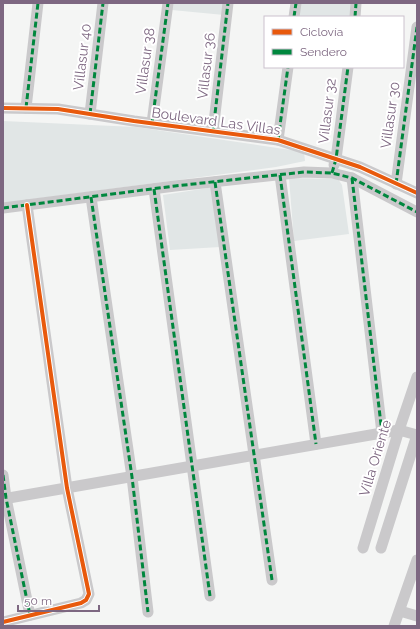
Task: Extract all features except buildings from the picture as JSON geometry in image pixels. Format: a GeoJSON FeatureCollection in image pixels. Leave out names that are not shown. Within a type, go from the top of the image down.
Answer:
{"type":"FeatureCollection","features":[{"type":"Feature","properties":{"kind":"street"},"geometry":{"type":"LineString","coordinates":[[26,108],[38,3]]}},
{"type":"Feature","properties":{"kind":"street","name":"Villasur 40"},"geometry":{"type":"LineString","coordinates":[[90,114],[103,3]]}},
{"type":"Feature","properties":{"kind":"street","name":"Villasur 38"},"geometry":{"type":"LineString","coordinates":[[152,123],[168,3]]}},
{"type":"Feature","properties":{"kind":"street","name":"Villasur 36"},"geometry":{"type":"LineString","coordinates":[[213,131],[228,3]]}},
{"type":"Feature","properties":{"kind":"street"},"geometry":{"type":"LineString","coordinates":[[294,16],[296,3]]}},
{"type":"Feature","properties":{"kind":"street"},"geometry":{"type":"LineString","coordinates":[[354,16],[356,3]]}},
{"type":"Feature","properties":{"kind":"street","name":"Villasur 30"},"geometry":{"type":"LineString","coordinates":[[396,184],[417,27]]}},
{"type":"Feature","properties":{"kind":"street"},"geometry":{"type":"LineString","coordinates":[[278,140],[288,68]]}},
{"type":"Feature","properties":{"kind":"street","name":"Villasur 32"},"geometry":{"type":"LineString","coordinates":[[332,173],[336,159],[348,68]]}},
{"type":"Feature","properties":{"kind":"street","name":"Boulevard Las Villas"},"geometry":{"type":"LineString","coordinates":[[3,108],[58,109],[134,121],[278,140],[360,167],[417,194]]}},
{"type":"Feature","properties":{"kind":"street"},"geometry":{"type":"LineString","coordinates":[[3,208],[304,172],[332,173],[352,178],[417,212]]}},
{"type":"Feature","properties":{"kind":"street"},"geometry":{"type":"LineString","coordinates":[[280,175],[316,444]]}},
{"type":"Feature","properties":{"kind":"street"},"geometry":{"type":"LineString","coordinates":[[352,178],[382,433]]}},
{"type":"Feature","properties":{"kind":"street"},"geometry":{"type":"LineString","coordinates":[[215,182],[272,580]]}},
{"type":"Feature","properties":{"kind":"street"},"geometry":{"type":"LineString","coordinates":[[154,189],[210,596]]}},
{"type":"Feature","properties":{"kind":"street"},"geometry":{"type":"LineString","coordinates":[[91,197],[132,477],[148,612]]}},
{"type":"Feature","properties":{"kind":"street"},"geometry":{"type":"LineString","coordinates":[[3,622],[81,602],[86,600],[89,594],[67,488],[27,205]]}},
{"type":"Feature","properties":{"kind":"street","name":"Villa Oriente"},"geometry":{"type":"LineString","coordinates":[[363,548],[399,430],[417,377]]}},
{"type":"Feature","properties":{"kind":"street"},"geometry":{"type":"LineString","coordinates":[[5,499],[399,430],[417,435],[381,548]]}},
{"type":"Feature","properties":{"kind":"street"},"geometry":{"type":"LineString","coordinates":[[3,475],[5,499],[30,615]]}},
{"type":"Feature","properties":{"kind":"street"},"geometry":{"type":"LineString","coordinates":[[394,626],[417,560]]}},
{"type":"Feature","properties":{"kind":"street"},"geometry":{"type":"LineString","coordinates":[[400,611],[417,616]]}},
{"type":"Feature","properties":{"kind":"shaded area"},"geometry":{"type":"Polygon","coordinates":[[[173,3],[225,3],[224,15],[172,10],[173,3]]]}},
{"type":"Feature","properties":{"kind":"shaded area"},"geometry":{"type":"Polygon","coordinates":[[[300,3],[353,3],[351,16],[298,16],[300,3]]]}},
{"type":"Feature","properties":{"kind":"shaded area"},"geometry":{"type":"Polygon","coordinates":[[[3,121],[136,127],[304,152],[305,161],[276,167],[3,203],[3,121]]]}},
{"type":"Feature","properties":{"kind":"shaded area"},"geometry":{"type":"Polygon","coordinates":[[[289,178],[338,179],[342,185],[349,234],[294,241],[289,178]]]}},
{"type":"Feature","properties":{"kind":"shaded area"},"geometry":{"type":"Polygon","coordinates":[[[214,187],[220,247],[170,250],[163,195],[214,187]]]}},
{"type":"Feature","properties":{"kind":"marked path"},"geometry":{"type":"LineString","coordinates":[[26,108],[38,3]]}},
{"type":"Feature","properties":{"kind":"marked path"},"geometry":{"type":"LineString","coordinates":[[90,114],[103,3]]}},
{"type":"Feature","properties":{"kind":"marked path"},"geometry":{"type":"LineString","coordinates":[[152,123],[168,3]]}},
{"type":"Feature","properties":{"kind":"marked path"},"geometry":{"type":"LineString","coordinates":[[213,131],[228,3]]}},
{"type":"Feature","properties":{"kind":"marked path"},"geometry":{"type":"LineString","coordinates":[[294,16],[296,3]]}},
{"type":"Feature","properties":{"kind":"marked path"},"geometry":{"type":"LineString","coordinates":[[355,16],[356,3]]}},
{"type":"Feature","properties":{"kind":"marked path"},"geometry":{"type":"LineString","coordinates":[[396,184],[417,27]]}},
{"type":"Feature","properties":{"kind":"marked path"},"geometry":{"type":"LineString","coordinates":[[278,140],[288,68]]}},
{"type":"Feature","properties":{"kind":"marked path"},"geometry":{"type":"LineString","coordinates":[[332,173],[336,159],[348,68]]}},
{"type":"Feature","properties":{"kind":"marked path"},"geometry":{"type":"LineString","coordinates":[[3,208],[175,186],[304,172],[332,173],[352,178],[417,212]]}},
{"type":"Feature","properties":{"kind":"marked path"},"geometry":{"type":"LineString","coordinates":[[280,175],[316,444]]}},
{"type":"Feature","properties":{"kind":"marked path"},"geometry":{"type":"LineString","coordinates":[[352,178],[382,433]]}},
{"type":"Feature","properties":{"kind":"marked path"},"geometry":{"type":"LineString","coordinates":[[215,182],[272,580]]}},
{"type":"Feature","properties":{"kind":"marked path"},"geometry":{"type":"LineString","coordinates":[[154,189],[210,596]]}},
{"type":"Feature","properties":{"kind":"marked path"},"geometry":{"type":"LineString","coordinates":[[91,197],[132,477],[148,612]]}},
{"type":"Feature","properties":{"kind":"marked path"},"geometry":{"type":"LineString","coordinates":[[3,475],[6,498],[30,615]]}},
{"type":"Feature","properties":{"kind":"cycle path"},"geometry":{"type":"LineString","coordinates":[[3,108],[58,109],[134,121],[278,140],[360,167],[417,193]]}},
{"type":"Feature","properties":{"kind":"cycle path"},"geometry":{"type":"LineString","coordinates":[[3,622],[81,603],[86,600],[89,594],[67,488],[27,205]]}}]}
